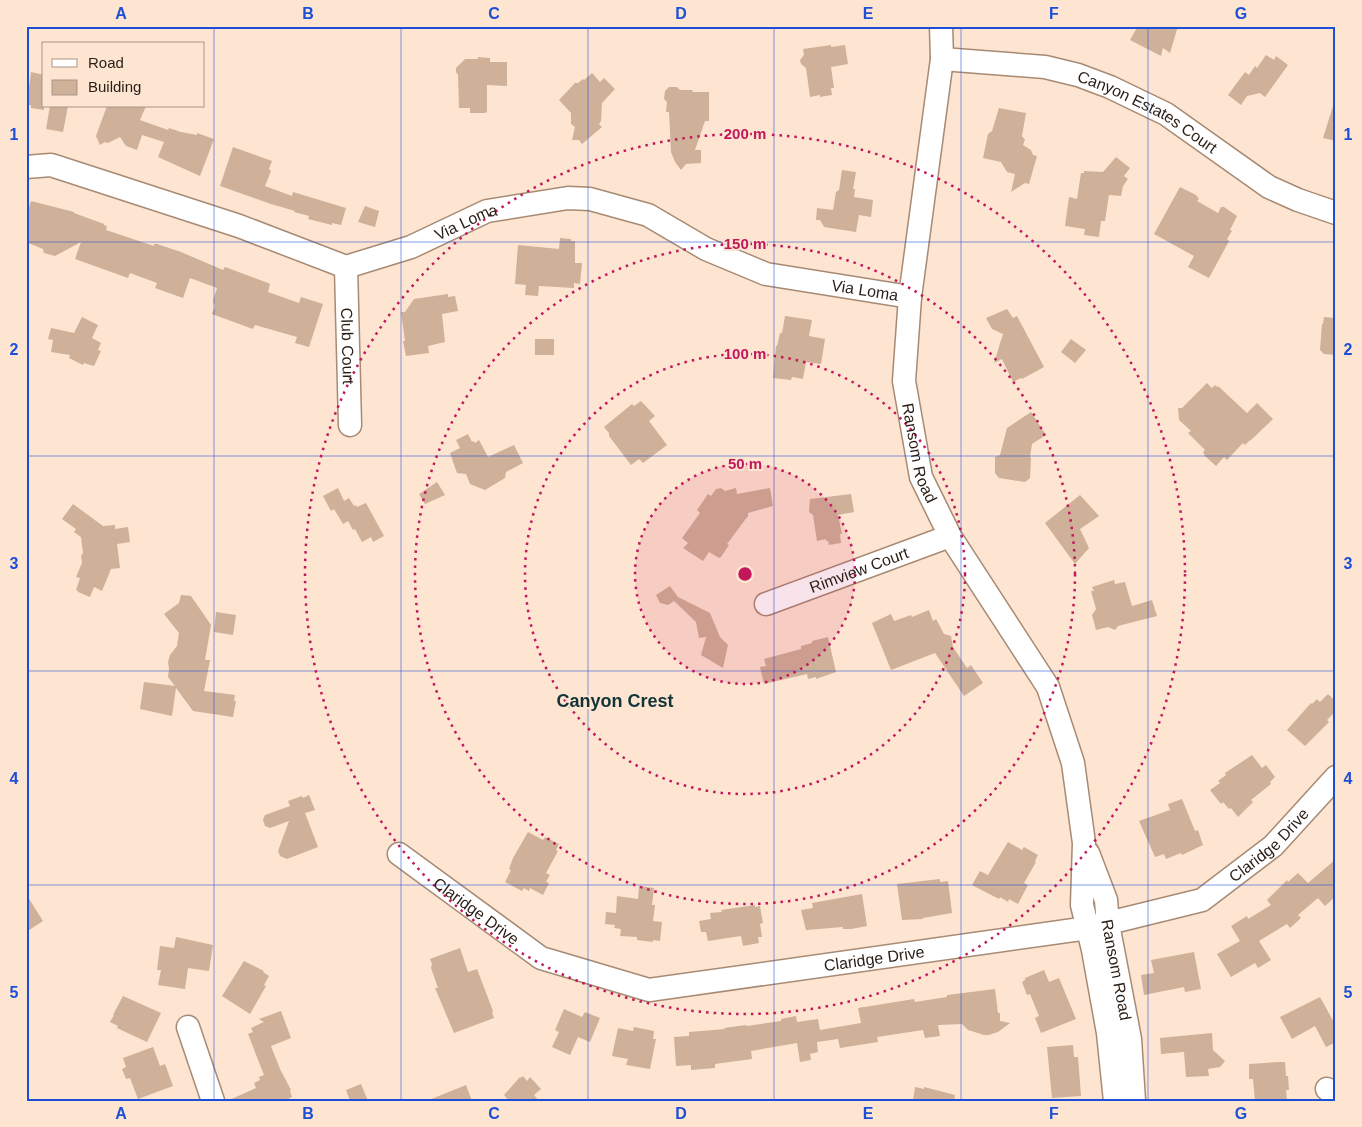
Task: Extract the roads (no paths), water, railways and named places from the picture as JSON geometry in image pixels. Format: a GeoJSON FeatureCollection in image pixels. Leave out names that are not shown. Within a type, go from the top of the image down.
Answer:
{"type":"FeatureCollection","features":[{"type":"Feature","properties":{"kind":"street","name":"Ransom Road"},"geometry":{"type":"LineString","coordinates":[[941,26],[942,59],[910,297],[904,381],[921,477],[950,536],[1048,687],[1073,763],[1084,843],[1082,905],[1098,926],[1130,1039],[1134,1101]]}},
{"type":"Feature","properties":{"kind":"street","name":"Canyon Estates Court"},"geometry":{"type":"LineString","coordinates":[[942,59],[1045,67],[1078,75],[1110,87],[1166,114],[1269,187],[1298,200],[1336,213]]}},
{"type":"Feature","properties":{"kind":"street"},"geometry":{"type":"LineString","coordinates":[[26,167],[50,166],[239,226],[346,267]]}},
{"type":"Feature","properties":{"kind":"street","name":"Via Loma"},"geometry":{"type":"LineString","coordinates":[[346,267],[411,247],[487,211],[568,198],[590,199],[648,215],[706,249],[766,274],[910,297]]}},
{"type":"Feature","properties":{"kind":"street","name":"Club Court"},"geometry":{"type":"LineString","coordinates":[[346,267],[350,425]]}},
{"type":"Feature","properties":{"kind":"street","name":"Rimview Court"},"geometry":{"type":"LineString","coordinates":[[766,604],[950,536]]}},
{"type":"Feature","properties":{"kind":"street","name":"Claridge Drive"},"geometry":{"type":"LineString","coordinates":[[399,854],[541,958],[649,990],[1098,926],[1202,900],[1273,846],[1336,777]]}},
{"type":"Feature","properties":{"kind":"street","name":"Ransom Road"},"geometry":{"type":"LineString","coordinates":[[1098,926],[1093,950],[1108,1033],[1115,1101]]}},
{"type":"Feature","properties":{"kind":"street"},"geometry":{"type":"LineString","coordinates":[[188,1027],[213,1101]]}},
{"type":"Feature","properties":{"kind":"district","name":"Canyon Crest"},"geometry":{"type":"Point","coordinates":[615,701]}}]}
